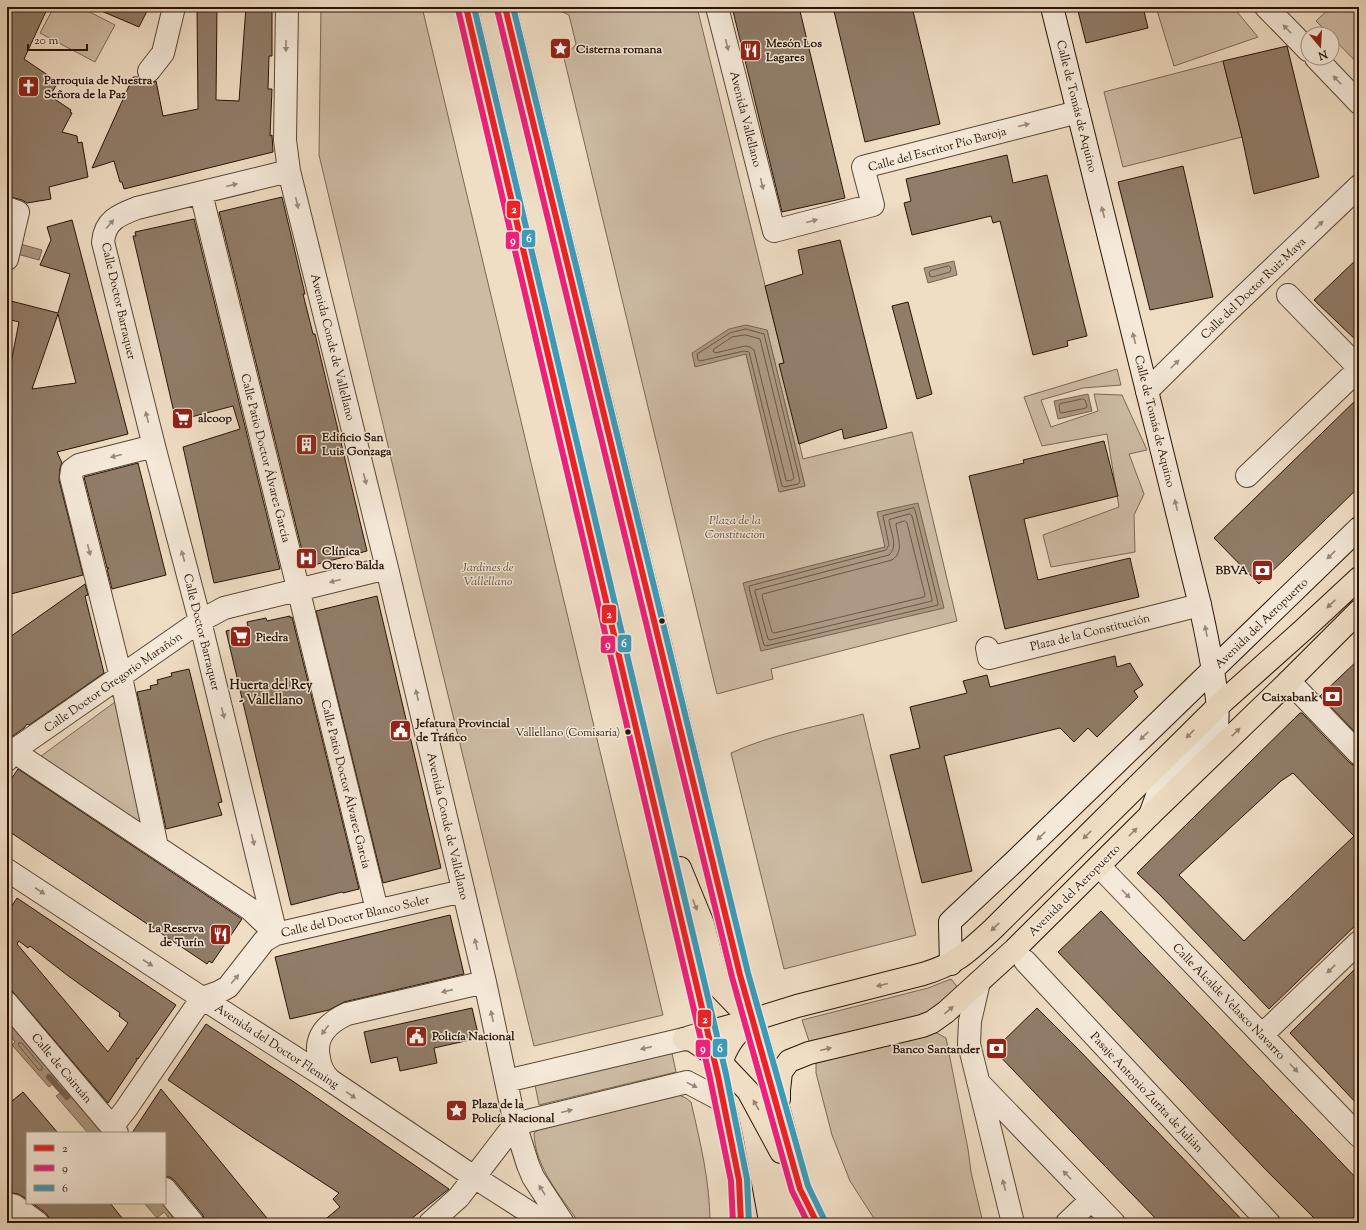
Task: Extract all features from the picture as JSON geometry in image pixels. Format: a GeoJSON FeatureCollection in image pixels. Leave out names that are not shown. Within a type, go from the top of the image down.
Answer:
{"type":"FeatureCollection","features":[{"type":"Feature","properties":{"kind":"main road"},"geometry":{"type":"LineString","coordinates":[[466,7],[708,1032],[717,1064],[746,1223]]}},
{"type":"Feature","properties":{"kind":"main road"},"geometry":{"type":"LineString","coordinates":[[505,7],[740,975],[800,1189],[812,1223]]}},
{"type":"Feature","properties":{"kind":"main road"},"geometry":{"type":"LineString","coordinates":[[708,1032],[797,1006],[923,974],[951,964],[970,950],[993,929],[1217,707],[1359,578]]}},
{"type":"Feature","properties":{"kind":"main road","name":"Avenida del Aeropuerto"},"geometry":{"type":"LineString","coordinates":[[789,1061],[809,1054],[922,1026],[932,1022],[946,1012],[1014,950],[1359,611]]}},
{"type":"Feature","properties":{"kind":"main road"},"geometry":{"type":"LineString","coordinates":[[654,804],[703,924],[719,987],[752,1020],[761,1036],[775,1052],[789,1061],[781,1072],[779,1090],[780,1114]]}},
{"type":"Feature","properties":{"kind":"main road"},"geometry":{"type":"LineString","coordinates":[[717,1064],[738,1031],[752,1020]]}},
{"type":"Feature","properties":{"kind":"main road"},"geometry":{"type":"LineString","coordinates":[[684,1039],[692,1040],[748,1091],[772,1134],[817,1223]]}},
{"type":"Feature","properties":{"kind":"main road"},"geometry":{"type":"LineString","coordinates":[[739,1180],[741,1223]]}},
{"type":"Feature","properties":{"kind":"street"},"geometry":{"type":"LineString","coordinates":[[149,71],[163,53],[174,7]]}},
{"type":"Feature","properties":{"kind":"street","name":"Avenida Conde de Vallellano"},"geometry":{"type":"LineString","coordinates":[[287,7],[285,140],[289,171],[387,568],[485,982],[515,1124],[528,1165],[563,1223]]}},
{"type":"Feature","properties":{"kind":"street","name":"Avenida Vallellano"},"geometry":{"type":"LineString","coordinates":[[717,7],[774,231]]}},
{"type":"Feature","properties":{"kind":"street","name":"Calle de Tomás de Aquino"},"geometry":{"type":"LineString","coordinates":[[1052,7],[1200,605],[1217,707],[1218,725],[1214,734],[1159,790],[1150,815]]}},
{"type":"Feature","properties":{"kind":"street"},"geometry":{"type":"LineString","coordinates":[[1266,7],[1300,42]]}},
{"type":"Feature","properties":{"kind":"street"},"geometry":{"type":"LineString","coordinates":[[1324,66],[1359,103]]}},
{"type":"Feature","properties":{"kind":"street","name":"Calle del Escritor Pío Baroja"},"geometry":{"type":"LineString","coordinates":[[774,231],[874,205],[863,166],[1078,112]]}},
{"type":"Feature","properties":{"kind":"street","name":"Calle Doctor Barraquer"},"geometry":{"type":"LineString","coordinates":[[276,934],[200,621],[105,250],[104,234],[111,222],[120,215],[137,208],[289,171]]}},
{"type":"Feature","properties":{"kind":"street","name":"Calle del Doctor Ruiz Maya"},"geometry":{"type":"LineString","coordinates":[[1147,391],[1359,186]]}},
{"type":"Feature","properties":{"kind":"street","name":"Calle Patio Doctor Álvarez García"},"geometry":{"type":"LineString","coordinates":[[201,193],[377,910]]}},
{"type":"Feature","properties":{"kind":"street"},"geometry":{"type":"LineString","coordinates":[[7,208],[18,212],[7,259]]}},
{"type":"Feature","properties":{"kind":"street"},"geometry":{"type":"LineString","coordinates":[[1247,476],[1359,368],[1288,295]]}},
{"type":"Feature","properties":{"kind":"street"},"geometry":{"type":"LineString","coordinates":[[154,446],[79,465],[72,470],[71,477],[121,677],[157,847]]}},
{"type":"Feature","properties":{"kind":"street","name":"Avenida del Aeropuerto"},"geometry":{"type":"LineString","coordinates":[[951,964],[950,922],[1359,528]]}},
{"type":"Feature","properties":{"kind":"street","name":"Calle Doctor Gregorio Marañón"},"geometry":{"type":"LineString","coordinates":[[10,756],[200,621],[224,608],[387,568]]}},
{"type":"Feature","properties":{"kind":"street","name":"Plaza de la Constitución"},"geometry":{"type":"LineString","coordinates":[[987,648],[990,658],[1200,605]]}},
{"type":"Feature","properties":{"kind":"street"},"geometry":{"type":"LineString","coordinates":[[1289,681],[1359,754]]}},
{"type":"Feature","properties":{"kind":"street"},"geometry":{"type":"LineString","coordinates":[[10,756],[157,847],[250,909],[276,934]]}},
{"type":"Feature","properties":{"kind":"street","name":"Calle Alcalde Velasco Navarro"},"geometry":{"type":"LineString","coordinates":[[1099,866],[1359,1136]]}},
{"type":"Feature","properties":{"kind":"street","name":"Avenida del Doctor Fleming"},"geometry":{"type":"LineString","coordinates":[[10,878],[330,1080],[474,1177],[546,1223]]}},
{"type":"Feature","properties":{"kind":"street","name":"Calle del Doctor Blanco Soler"},"geometry":{"type":"LineString","coordinates":[[202,998],[219,992],[228,986],[264,941],[276,934],[463,891]]}},
{"type":"Feature","properties":{"kind":"street"},"geometry":{"type":"LineString","coordinates":[[1262,1035],[1359,942]]}},
{"type":"Feature","properties":{"kind":"street","name":"Pasaje Antonio Zurita de Julián"},"geometry":{"type":"LineString","coordinates":[[1025,961],[1269,1223]]}},
{"type":"Feature","properties":{"kind":"street"},"geometry":{"type":"LineString","coordinates":[[330,1080],[325,1075],[321,1067],[317,1050],[318,1040],[322,1032],[338,1018],[347,1014],[485,982]]}},
{"type":"Feature","properties":{"kind":"street"},"geometry":{"type":"LineString","coordinates":[[979,982],[968,1033],[971,1057],[979,1083],[1013,1223]]}},
{"type":"Feature","properties":{"kind":"street"},"geometry":{"type":"LineString","coordinates":[[115,1130],[126,1109],[202,998]]}},
{"type":"Feature","properties":{"kind":"street","name":"Calle de Cairuán"},"geometry":{"type":"LineString","coordinates":[[7,1002],[115,1130]]}},
{"type":"Feature","properties":{"kind":"street"},"geometry":{"type":"LineString","coordinates":[[506,1081],[708,1032]]}},
{"type":"Feature","properties":{"kind":"street"},"geometry":{"type":"LineString","coordinates":[[430,1223],[459,1197],[515,1124],[687,1082],[723,1101]]}},
{"type":"Feature","properties":{"kind":"street"},"geometry":{"type":"LineString","coordinates":[[979,1083],[1114,1223]]}},
{"type":"Feature","properties":{"kind":"street"},"geometry":{"type":"LineString","coordinates":[[166,1190],[193,1223]]}},
{"type":"Feature","properties":{"kind":"street"},"geometry":{"type":"LineString","coordinates":[[1067,1223],[1091,1200]]}},
{"type":"Feature","properties":{"kind":"street"},"geometry":{"type":"LineString","coordinates":[[16,1201],[38,1223]]}},
{"type":"Feature","properties":{"kind":"green space"},"geometry":{"type":"Polygon","coordinates":[[[54,7],[80,7],[115,25],[95,62],[40,33],[54,7]]]}},
{"type":"Feature","properties":{"kind":"green space","name":"Jardines de Vallellano"},"geometry":{"type":"Polygon","coordinates":[[[321,7],[422,7],[663,1015],[534,1046],[423,593],[319,155],[321,7]]]}},
{"type":"Feature","properties":{"kind":"green space"},"geometry":{"type":"Polygon","coordinates":[[[552,7],[697,7],[784,363],[780,364],[803,459],[912,432],[957,621],[771,669],[773,679],[717,694],[564,58],[576,44],[569,15],[552,7]],[[767,330],[746,354],[780,492],[805,486],[767,330]],[[885,547],[744,583],[761,651],[885,547]]]}},
{"type":"Feature","properties":{"kind":"green space"},"geometry":{"type":"Polygon","coordinates":[[[1156,7],[1233,7],[1258,37],[1174,66],[1156,7]]]}},
{"type":"Feature","properties":{"kind":"green space"},"geometry":{"type":"Polygon","coordinates":[[[1331,7],[1359,7],[1359,65],[1340,45],[1340,26],[1321,26],[1316,21],[1331,7]]]}},
{"type":"Feature","properties":{"kind":"green space"},"geometry":{"type":"Polygon","coordinates":[[[1223,61],[1242,137],[1123,167],[1104,92],[1223,61]]]}},
{"type":"Feature","properties":{"kind":"green space"},"geometry":{"type":"Polygon","coordinates":[[[1117,369],[1121,385],[1083,388],[1041,400],[1051,427],[1098,411],[1094,394],[1122,395],[1147,450],[1129,454],[1144,494],[1134,515],[1135,552],[1051,567],[1043,535],[1119,507],[1107,434],[1042,446],[1024,397],[1117,369]]]}},
{"type":"Feature","properties":{"kind":"green space"},"geometry":{"type":"Polygon","coordinates":[[[115,702],[144,824],[141,827],[37,759],[115,702]]]}},
{"type":"Feature","properties":{"kind":"green space"},"geometry":{"type":"Polygon","coordinates":[[[863,714],[916,935],[784,969],[731,753],[779,735],[863,714]]]}},
{"type":"Feature","properties":{"kind":"green space"},"geometry":{"type":"Polygon","coordinates":[[[951,979],[959,989],[925,1015],[810,1044],[802,1020],[928,988],[951,979]]]}},
{"type":"Feature","properties":{"kind":"green space"},"geometry":{"type":"Polygon","coordinates":[[[935,1032],[946,1038],[968,1149],[971,1172],[983,1223],[877,1223],[850,1181],[832,1135],[816,1073],[816,1063],[935,1032]]]}},
{"type":"Feature","properties":{"kind":"green space"},"geometry":{"type":"Polygon","coordinates":[[[672,1053],[676,1072],[539,1105],[535,1085],[672,1053]]]}},
{"type":"Feature","properties":{"kind":"green space"},"geometry":{"type":"Polygon","coordinates":[[[679,1095],[691,1102],[706,1177],[710,1208],[710,1223],[579,1223],[557,1192],[544,1170],[535,1146],[534,1133],[541,1128],[679,1095]]]}},
{"type":"Feature","properties":{"kind":"water"},"geometry":{"type":"Polygon","coordinates":[[[20,244],[42,250],[39,260],[17,254],[20,244]]]}},
{"type":"Feature","properties":{"kind":"water"},"geometry":{"type":"Polygon","coordinates":[[[954,261],[957,275],[928,283],[924,268],[954,261]]]}},
{"type":"Feature","properties":{"kind":"water"},"geometry":{"type":"Polygon","coordinates":[[[746,325],[767,330],[805,486],[779,492],[746,354],[695,367],[692,353],[729,329],[746,325]]]}},
{"type":"Feature","properties":{"kind":"water"},"geometry":{"type":"Polygon","coordinates":[[[1088,394],[1092,411],[1058,419],[1054,401],[1088,394]]]}},
{"type":"Feature","properties":{"kind":"water"},"geometry":{"type":"Polygon","coordinates":[[[918,503],[944,608],[761,651],[743,583],[885,547],[877,512],[918,503]]]}},
{"type":"Feature","properties":{"kind":"water"},"geometry":{"type":"Polygon","coordinates":[[[7,1019],[58,1080],[49,1087],[12,1045],[15,1042],[7,1031],[7,1019]]]}},
{"type":"Feature","properties":{"kind":"water"},"geometry":{"type":"Polygon","coordinates":[[[66,1089],[102,1132],[87,1132],[56,1096],[66,1089]]]}},
{"type":"Feature","properties":{"kind":"water"},"geometry":{"type":"Polygon","coordinates":[[[145,1204],[163,1204],[179,1223],[173,1223],[164,1212],[157,1218],[145,1204]]]}},
{"type":"Feature","properties":{"kind":"building"},"geometry":{"type":"Polygon","coordinates":[[[7,7],[48,7],[24,59],[58,82],[50,96],[71,110],[70,112],[72,113],[62,132],[77,136],[78,143],[82,142],[88,177],[49,187],[51,199],[27,203],[7,196],[7,7]]]}},
{"type":"Feature","properties":{"kind":"building"},"geometry":{"type":"Polygon","coordinates":[[[92,7],[149,7],[139,27],[92,7]]]}},
{"type":"Feature","properties":{"kind":"building"},"geometry":{"type":"Polygon","coordinates":[[[197,7],[217,7],[216,100],[239,101],[246,7],[269,7],[269,10],[272,11],[272,56],[269,56],[268,89],[272,89],[270,136],[272,135],[273,152],[124,189],[122,182],[120,182],[114,161],[92,168],[133,77],[138,77],[147,83],[153,83],[156,81],[163,116],[198,109],[197,7]]]}},
{"type":"Feature","properties":{"kind":"building"},"geometry":{"type":"Polygon","coordinates":[[[732,7],[799,7],[845,198],[782,212],[732,7]]]}},
{"type":"Feature","properties":{"kind":"building"},"geometry":{"type":"Polygon","coordinates":[[[833,7],[912,7],[940,124],[865,142],[833,7]]]}},
{"type":"Feature","properties":{"kind":"building"},"geometry":{"type":"Polygon","coordinates":[[[1077,7],[1143,7],[1148,28],[1086,43],[1077,7]]]}},
{"type":"Feature","properties":{"kind":"building"},"geometry":{"type":"Polygon","coordinates":[[[1287,46],[1319,177],[1254,194],[1242,137],[1223,61],[1287,46]]]}},
{"type":"Feature","properties":{"kind":"building"},"geometry":{"type":"Polygon","coordinates":[[[1007,155],[1013,183],[1047,175],[1087,336],[1067,341],[1068,346],[1033,355],[1000,221],[993,223],[991,216],[912,235],[904,203],[911,201],[906,179],[1007,155]]]}},
{"type":"Feature","properties":{"kind":"building"},"geometry":{"type":"Polygon","coordinates":[[[1183,166],[1213,297],[1150,310],[1118,182],[1183,166]]]}},
{"type":"Feature","properties":{"kind":"building"},"geometry":{"type":"Polygon","coordinates":[[[282,197],[305,294],[303,294],[313,334],[315,334],[367,551],[306,567],[219,212],[282,197]]]}},
{"type":"Feature","properties":{"kind":"building"},"geometry":{"type":"Polygon","coordinates":[[[194,219],[280,569],[214,583],[183,447],[240,429],[233,406],[176,421],[133,236],[136,236],[135,232],[194,219]]]}},
{"type":"Feature","properties":{"kind":"building"},"geometry":{"type":"Polygon","coordinates":[[[72,220],[128,434],[57,452],[62,463],[59,480],[83,575],[7,595],[7,367],[10,368],[19,322],[7,319],[7,300],[58,313],[70,274],[40,265],[51,240],[47,227],[72,220]],[[58,314],[32,389],[76,383],[58,314]]]}},
{"type":"Feature","properties":{"kind":"building"},"geometry":{"type":"Polygon","coordinates":[[[840,240],[887,428],[844,439],[842,429],[799,444],[779,364],[784,363],[765,286],[803,274],[798,250],[840,240]]]}},
{"type":"Feature","properties":{"kind":"building"},"geometry":{"type":"Polygon","coordinates":[[[1359,257],[1359,343],[1314,300],[1359,257]]]}},
{"type":"Feature","properties":{"kind":"building"},"geometry":{"type":"Polygon","coordinates":[[[908,302],[932,394],[917,399],[892,306],[908,302]]]}},
{"type":"Feature","properties":{"kind":"building"},"geometry":{"type":"Polygon","coordinates":[[[1359,397],[1359,487],[1259,584],[1214,538],[1359,397]]]}},
{"type":"Feature","properties":{"kind":"building"},"geometry":{"type":"Polygon","coordinates":[[[1104,441],[1118,496],[1024,519],[1038,580],[1130,558],[1139,597],[1005,629],[969,476],[1024,463],[1023,460],[1104,441]]]}},
{"type":"Feature","properties":{"kind":"building"},"geometry":{"type":"Polygon","coordinates":[[[138,463],[166,575],[112,589],[107,569],[109,568],[107,568],[84,477],[138,463]]]}},
{"type":"Feature","properties":{"kind":"building"},"geometry":{"type":"Polygon","coordinates":[[[85,584],[88,595],[85,596],[104,673],[29,725],[27,724],[24,728],[7,740],[7,639],[85,584]]]}},
{"type":"Feature","properties":{"kind":"building"},"geometry":{"type":"Polygon","coordinates":[[[377,596],[441,868],[383,883],[316,611],[377,596]]]}},
{"type":"Feature","properties":{"kind":"building"},"geometry":{"type":"Polygon","coordinates":[[[290,616],[290,618],[292,617],[359,889],[291,905],[226,631],[248,626],[247,622],[266,618],[267,621],[290,616]]]}},
{"type":"Feature","properties":{"kind":"building"},"geometry":{"type":"Polygon","coordinates":[[[1115,656],[1117,667],[1130,663],[1143,685],[1134,691],[1138,697],[1097,737],[1088,728],[1074,742],[1060,728],[944,756],[972,871],[922,883],[890,755],[920,748],[910,707],[967,693],[963,681],[987,675],[990,687],[1115,656]]]}},
{"type":"Feature","properties":{"kind":"building"},"geometry":{"type":"Polygon","coordinates":[[[1359,659],[1359,736],[1320,696],[1359,659]]]}},
{"type":"Feature","properties":{"kind":"building"},"geometry":{"type":"Polygon","coordinates":[[[189,669],[222,802],[218,803],[222,815],[166,829],[137,692],[151,689],[150,686],[158,684],[157,680],[172,676],[171,673],[189,669]]]}},
{"type":"Feature","properties":{"kind":"building"},"geometry":{"type":"Polygon","coordinates":[[[1300,713],[1302,713],[1350,763],[1355,766],[1359,766],[1359,922],[1269,1009],[1137,873],[1300,713]],[[1293,773],[1281,781],[1179,875],[1244,941],[1354,836],[1293,773]]]}},
{"type":"Feature","properties":{"kind":"building"},"geometry":{"type":"Polygon","coordinates":[[[18,769],[242,919],[212,963],[209,961],[207,964],[7,830],[7,785],[18,769]]]}},
{"type":"Feature","properties":{"kind":"building"},"geometry":{"type":"Polygon","coordinates":[[[17,898],[176,1005],[138,1059],[136,1058],[137,1060],[108,1103],[7,985],[7,913],[17,898]],[[19,941],[17,944],[108,1052],[128,1023],[119,1016],[120,1013],[30,946],[28,948],[19,941]]]}},
{"type":"Feature","properties":{"kind":"building"},"geometry":{"type":"Polygon","coordinates":[[[1101,911],[1359,1181],[1359,1223],[1319,1223],[1267,1171],[1058,952],[1101,911]]]}},
{"type":"Feature","properties":{"kind":"building"},"geometry":{"type":"Polygon","coordinates":[[[450,915],[464,974],[344,1002],[329,1010],[290,1019],[275,957],[450,915]]]}},
{"type":"Feature","properties":{"kind":"building"},"geometry":{"type":"Polygon","coordinates":[[[1359,965],[1359,1106],[1290,1033],[1359,965]]]}},
{"type":"Feature","properties":{"kind":"building"},"geometry":{"type":"Polygon","coordinates":[[[472,1008],[479,1038],[434,1048],[437,1063],[400,1071],[397,1057],[371,1063],[364,1032],[472,1008]]]}},
{"type":"Feature","properties":{"kind":"building"},"geometry":{"type":"Polygon","coordinates":[[[1037,1008],[1245,1223],[1160,1223],[994,1050],[1037,1008]]]}},
{"type":"Feature","properties":{"kind":"building"},"geometry":{"type":"Polygon","coordinates":[[[206,1024],[294,1082],[449,1189],[406,1223],[321,1223],[340,1207],[333,1199],[339,1193],[252,1137],[168,1080],[206,1024]]]}},
{"type":"Feature","properties":{"kind":"building"},"geometry":{"type":"Polygon","coordinates":[[[161,1089],[271,1223],[205,1223],[203,1215],[175,1181],[170,1177],[166,1177],[166,1132],[133,1132],[161,1089]]]}},
{"type":"Feature","properties":{"kind":"building"},"geometry":{"type":"Polygon","coordinates":[[[23,1092],[57,1132],[26,1132],[26,1198],[18,1194],[7,1192],[7,1105],[23,1092]]]}},
{"type":"Feature","properties":{"kind":"building"},"geometry":{"type":"Polygon","coordinates":[[[33,1204],[111,1204],[126,1223],[50,1223],[46,1213],[33,1204]]]}},
{"type":"Feature","properties":{"kind":"waterway"},"geometry":{"type":"LineString","coordinates":[[49,1077],[67,1097]]}},
{"type":"Feature","properties":{"kind":"transit line","name":"2"},"geometry":{"type":"LineString","coordinates":[[466,7],[718,1076],[739,1180],[741,1223]]}},
{"type":"Feature","properties":{"kind":"transit line","name":"6"},"geometry":{"type":"LineString","coordinates":[[474,7],[726,1074],[747,1179],[749,1223]]}},
{"type":"Feature","properties":{"kind":"transit line","name":"2"},"geometry":{"type":"LineString","coordinates":[[505,7],[740,975],[800,1189],[817,1223]]}},
{"type":"Feature","properties":{"kind":"transit line","name":"6"},"geometry":{"type":"LineString","coordinates":[[513,7],[748,973],[808,1186],[824,1219]]}},
{"type":"Feature","properties":{"kind":"transit line","name":"9"},"geometry":{"type":"LineString","coordinates":[[458,9],[710,1078],[731,1181],[733,1223]]}},
{"type":"Feature","properties":{"kind":"transit line","name":"9"},"geometry":{"type":"LineString","coordinates":[[497,9],[732,977],[792,1191],[808,1223]]}},
{"type":"Feature","properties":{"kind":"place","name":"Cisterna romana"},"geometry":{"type":"Point","coordinates":[561,49]}},
{"type":"Feature","properties":{"kind":"place","name":"Mesón Los Lagares"},"geometry":{"type":"Point","coordinates":[751,50]}},
{"type":"Feature","properties":{"kind":"place","name":"Parroquia de Nuestra Señora de la Paz"},"geometry":{"type":"Point","coordinates":[29,87]}},
{"type":"Feature","properties":{"kind":"place","name":"alcoop"},"geometry":{"type":"Point","coordinates":[182,418]}},
{"type":"Feature","properties":{"kind":"place","name":"Edificio San Luis Gonzaga"},"geometry":{"type":"Point","coordinates":[307,444]}},
{"type":"Feature","properties":{"kind":"place","name":"Clínica Otero Balda"},"geometry":{"type":"Point","coordinates":[307,558]}},
{"type":"Feature","properties":{"kind":"place","name":"BBVA"},"geometry":{"type":"Point","coordinates":[1263,570]}},
{"type":"Feature","properties":{"kind":"place","name":"Piedra"},"geometry":{"type":"Point","coordinates":[240,637]}},
{"type":"Feature","properties":{"kind":"place","name":"Caixabank"},"geometry":{"type":"Point","coordinates":[1333,697]}},
{"type":"Feature","properties":{"kind":"place","name":"Jefatura Provincial de Tráfico"},"geometry":{"type":"Point","coordinates":[400,730]}},
{"type":"Feature","properties":{"kind":"place","name":"Vallellano (Comisaría)"},"geometry":{"type":"Point","coordinates":[628,732]}},
{"type":"Feature","properties":{"kind":"place","name":"La Reserva de Turín"},"geometry":{"type":"Point","coordinates":[220,935]}},
{"type":"Feature","properties":{"kind":"place","name":"Policía Nacional"},"geometry":{"type":"Point","coordinates":[416,1036]}},
{"type":"Feature","properties":{"kind":"place","name":"Banco Santander"},"geometry":{"type":"Point","coordinates":[996,1049]}},
{"type":"Feature","properties":{"kind":"place","name":"Plaza de la Policía Nacional"},"geometry":{"type":"Point","coordinates":[457,1111]}},
{"type":"Feature","properties":{"kind":"district","name":"Huerta del Rey - Vallellano"},"geometry":{"type":"Point","coordinates":[271,692]}}]}
